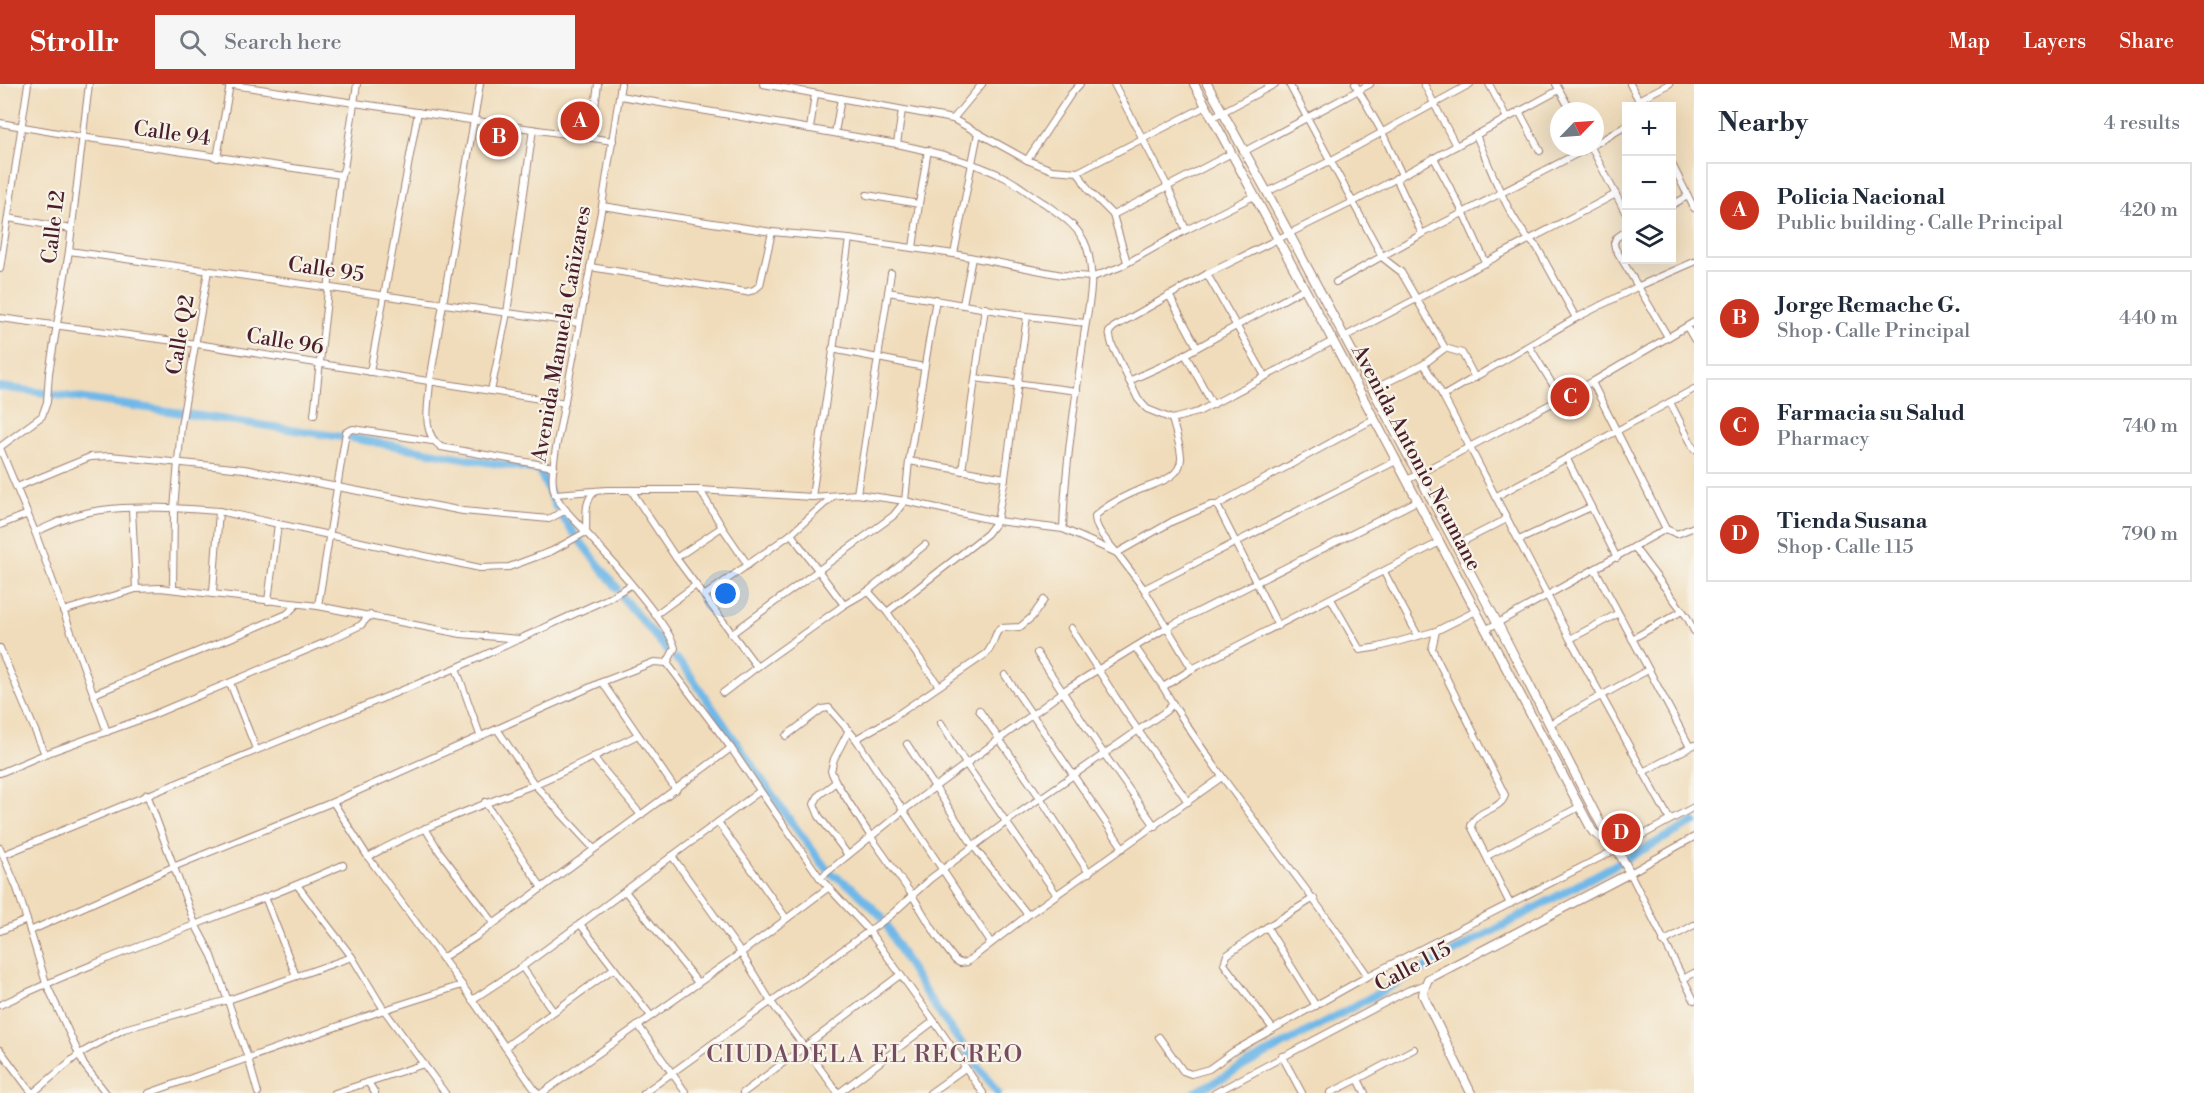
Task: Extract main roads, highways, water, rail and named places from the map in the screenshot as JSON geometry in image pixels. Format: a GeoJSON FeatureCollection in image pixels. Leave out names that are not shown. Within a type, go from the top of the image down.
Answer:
{"type":"FeatureCollection","features":[{"type":"Feature","properties":{"kind":"waterway"},"geometry":{"type":"LineString","coordinates":[[0,387],[45,393]]}},
{"type":"Feature","properties":{"kind":"waterway"},"geometry":{"type":"LineString","coordinates":[[50,394],[182,413]]}},
{"type":"Feature","properties":{"kind":"waterway"},"geometry":{"type":"LineString","coordinates":[[186,414],[342,437]]}},
{"type":"Feature","properties":{"kind":"waterway"},"geometry":{"type":"LineString","coordinates":[[351,438],[539,470],[556,507]]}},
{"type":"Feature","properties":{"kind":"waterway"},"geometry":{"type":"LineString","coordinates":[[563,518],[574,533]]}},
{"type":"Feature","properties":{"kind":"waterway"},"geometry":{"type":"LineString","coordinates":[[580,541],[617,588]]}},
{"type":"Feature","properties":{"kind":"waterway"},"geometry":{"type":"LineString","coordinates":[[622,597],[666,649]]}},
{"type":"Feature","properties":{"kind":"waterway"},"geometry":{"type":"LineString","coordinates":[[676,659],[686,669],[784,812],[825,867]]}},
{"type":"Feature","properties":{"kind":"waterway"},"geometry":{"type":"LineString","coordinates":[[1194,1093],[1694,822]]}},
{"type":"Feature","properties":{"kind":"waterway"},"geometry":{"type":"LineString","coordinates":[[829,872],[852,887],[882,917]]}},
{"type":"Feature","properties":{"kind":"waterway"},"geometry":{"type":"LineString","coordinates":[[886,924],[910,969],[998,1093]]}},
{"type":"Feature","properties":{"kind":"place","name":"Policia Nacional"},"geometry":{"type":"Point","coordinates":[580,121]}},
{"type":"Feature","properties":{"kind":"place","name":"Jorge Remache G."},"geometry":{"type":"Point","coordinates":[499,137]}},
{"type":"Feature","properties":{"kind":"place","name":"Farmacia su Salud"},"geometry":{"type":"Point","coordinates":[1570,397]}},
{"type":"Feature","properties":{"kind":"place","name":"Tienda Susana"},"geometry":{"type":"Point","coordinates":[1621,833]}},
{"type":"Feature","properties":{"kind":"district","name":"CIUDADELA EL RECREO"},"geometry":{"type":"Point","coordinates":[865,1055]}}]}
